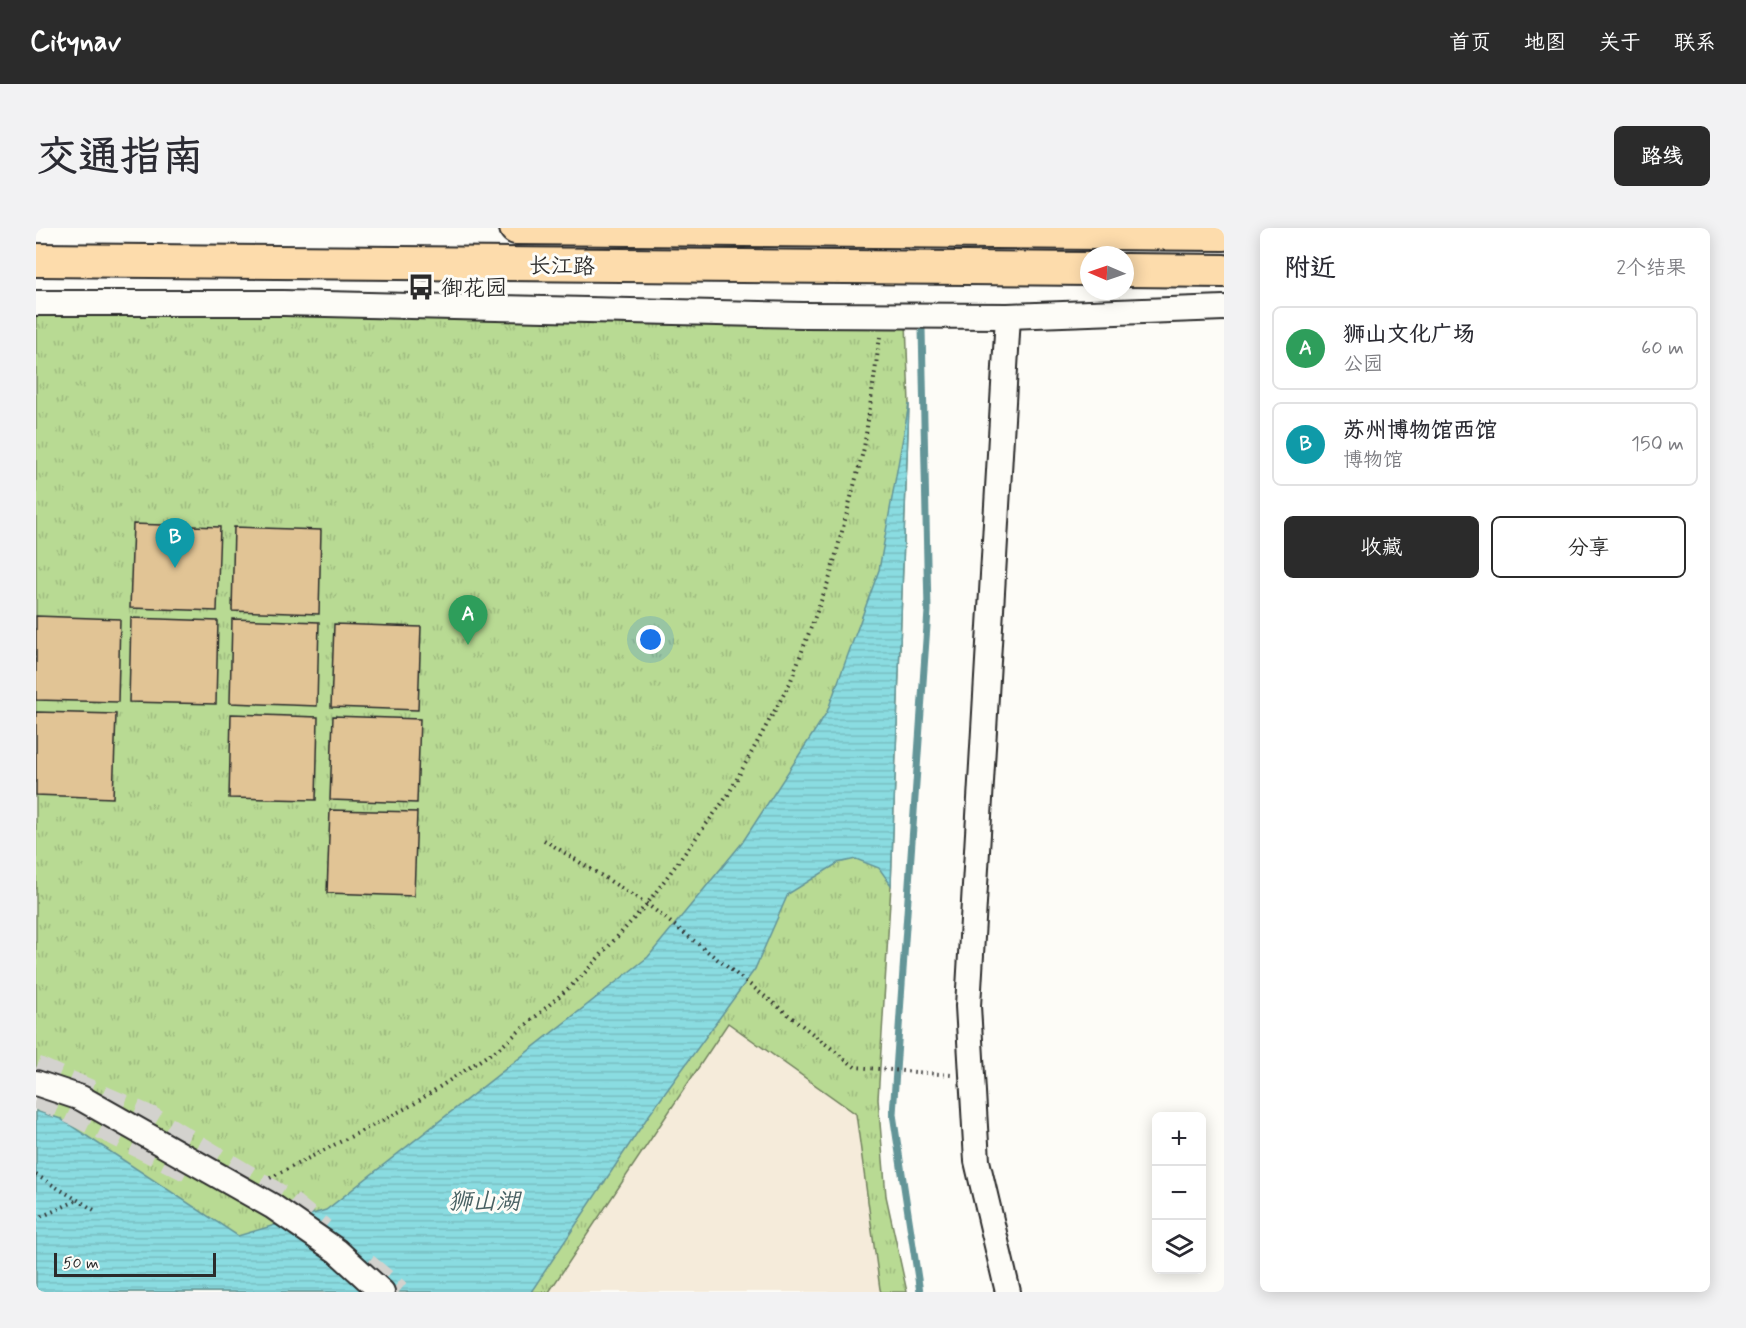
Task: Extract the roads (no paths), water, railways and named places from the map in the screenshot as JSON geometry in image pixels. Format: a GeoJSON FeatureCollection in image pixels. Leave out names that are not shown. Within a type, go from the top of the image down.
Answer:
{"type":"FeatureCollection","features":[{"type":"Feature","properties":{"kind":"main road","name":"长江路"},"geometry":{"type":"LineString","coordinates":[[516,228],[1224,234]]}},
{"type":"Feature","properties":{"kind":"main road","name":"长江路"},"geometry":{"type":"LineString","coordinates":[[36,260],[1080,269]]}},
{"type":"Feature","properties":{"kind":"main road"},"geometry":{"type":"LineString","coordinates":[[1134,270],[1224,271]]}},
{"type":"Feature","properties":{"kind":"street"},"geometry":{"type":"LineString","coordinates":[[36,303],[283,303],[884,316],[1008,316],[1224,308]]}},
{"type":"Feature","properties":{"kind":"street"},"geometry":{"type":"LineString","coordinates":[[1008,316],[968,1006],[977,1161],[1008,1292]]}},
{"type":"Feature","properties":{"kind":"street"},"geometry":{"type":"LineString","coordinates":[[36,1083],[81,1098],[272,1206],[337,1251],[382,1292]]}},
{"type":"Feature","properties":{"kind":"water","name":"狮山湖"},"geometry":{"type":"Polygon","coordinates":[[[909,404],[891,885],[879,868],[856,859],[838,863],[788,894],[755,969],[647,1118],[531,1292],[36,1292],[36,1111],[61,1119],[238,1236],[326,1210],[648,957],[742,843],[827,712],[879,570],[909,404]]]}},
{"type":"Feature","properties":{"kind":"waterway"},"geometry":{"type":"LineString","coordinates":[[920,1292],[893,1114],[928,611],[922,328]]}},
{"type":"Feature","properties":{"kind":"tunnel"},"geometry":{"type":"LineString","coordinates":[[36,1068],[150,1118],[286,1200],[323,1230]]}},
{"type":"Feature","properties":{"kind":"tunnel"},"geometry":{"type":"LineString","coordinates":[[36,1097],[61,1107],[188,1170]]}},
{"type":"Feature","properties":{"kind":"tunnel"},"geometry":{"type":"LineString","coordinates":[[366,1265],[399,1292]]}},
{"type":"Feature","properties":{"kind":"place","name":"御花园"},"geometry":{"type":"Point","coordinates":[421,287]}},
{"type":"Feature","properties":{"kind":"place","name":"苏州博物馆西馆"},"geometry":{"type":"Point","coordinates":[175,568]}},
{"type":"Feature","properties":{"kind":"place","name":"狮山文化广场"},"geometry":{"type":"Point","coordinates":[468,645]}}]}
